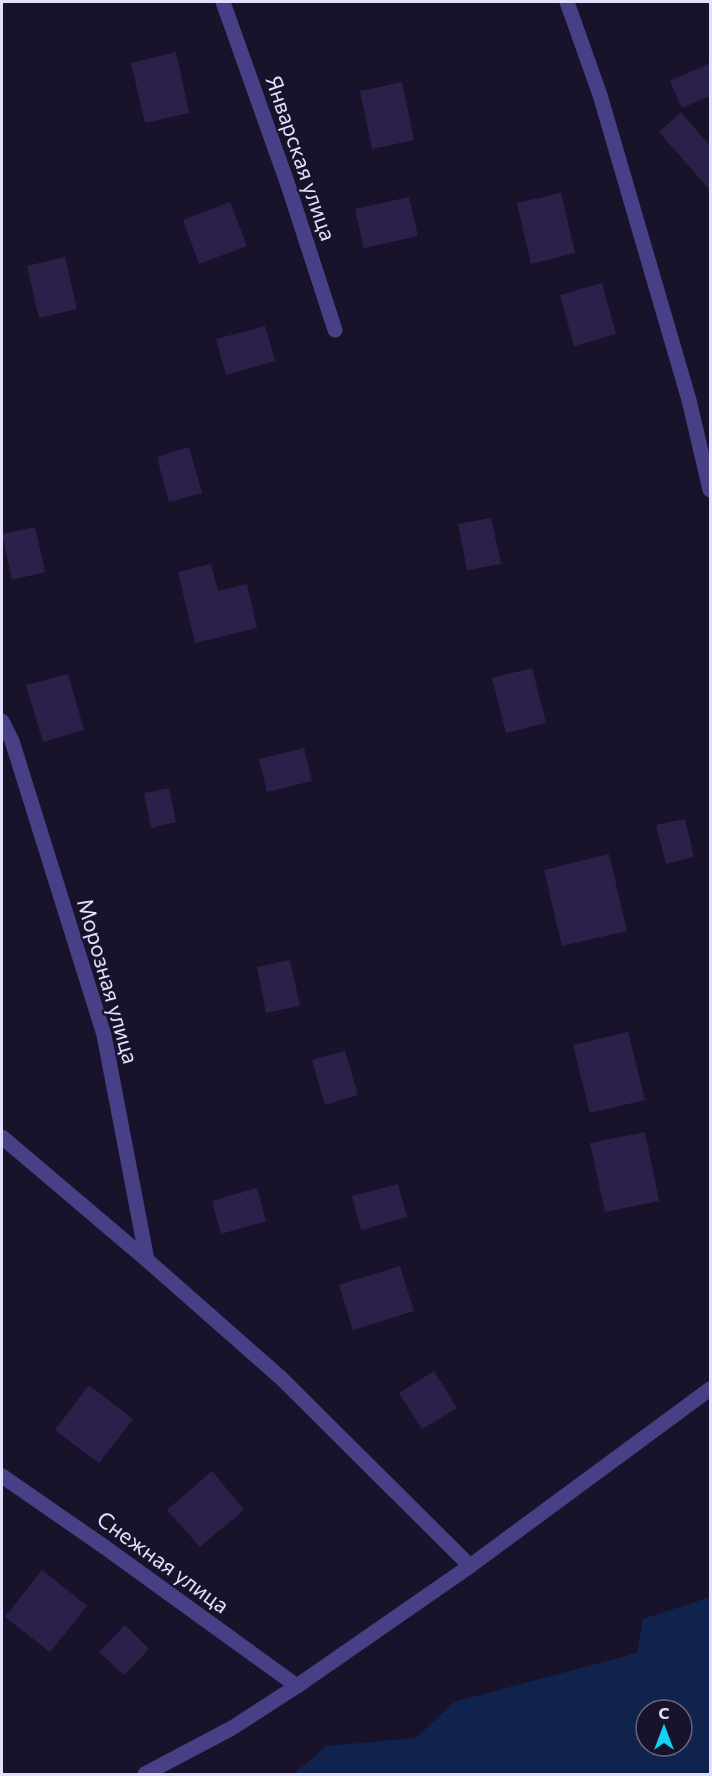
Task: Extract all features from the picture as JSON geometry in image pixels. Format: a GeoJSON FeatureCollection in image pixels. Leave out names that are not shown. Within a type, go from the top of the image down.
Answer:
{"type":"FeatureCollection","features":[{"type":"Feature","properties":{"kind":"street","name":"Январская улица"},"geometry":{"type":"LineString","coordinates":[[223,2],[288,185],[335,330]]}},
{"type":"Feature","properties":{"kind":"street"},"geometry":{"type":"LineString","coordinates":[[567,2],[600,95],[689,400],[711,490]]}},
{"type":"Feature","properties":{"kind":"street","name":"Морозная улица"},"geometry":{"type":"LineString","coordinates":[[2,721],[12,741],[104,1035],[147,1260]]}},
{"type":"Feature","properties":{"kind":"street"},"geometry":{"type":"LineString","coordinates":[[2,1137],[281,1378],[470,1566]]}},
{"type":"Feature","properties":{"kind":"street"},"geometry":{"type":"LineString","coordinates":[[145,1774],[232,1728],[297,1686],[470,1566],[711,1389]]}},
{"type":"Feature","properties":{"kind":"street","name":"Снежная улица"},"geometry":{"type":"LineString","coordinates":[[2,1476],[297,1686]]}},
{"type":"Feature","properties":{"kind":"water"},"geometry":{"type":"Polygon","coordinates":[[[710,1597],[710,1774],[294,1774],[326,1746],[416,1738],[454,1702],[637,1653],[643,1619],[710,1597]]]}},
{"type":"Feature","properties":{"kind":"building"},"geometry":{"type":"Polygon","coordinates":[[[176,52],[189,113],[145,123],[131,63],[176,52]]]}},
{"type":"Feature","properties":{"kind":"building"},"geometry":{"type":"Polygon","coordinates":[[[710,63],[710,96],[682,108],[670,81],[710,63]]]}},
{"type":"Feature","properties":{"kind":"building"},"geometry":{"type":"Polygon","coordinates":[[[402,82],[414,140],[372,149],[360,91],[402,82]]]}},
{"type":"Feature","properties":{"kind":"building"},"geometry":{"type":"Polygon","coordinates":[[[681,112],[710,146],[710,190],[659,132],[681,112]]]}},
{"type":"Feature","properties":{"kind":"building"},"geometry":{"type":"Polygon","coordinates":[[[561,193],[575,253],[531,264],[517,203],[561,193]]]}},
{"type":"Feature","properties":{"kind":"building"},"geometry":{"type":"Polygon","coordinates":[[[409,197],[418,236],[364,248],[355,209],[409,197]]]}},
{"type":"Feature","properties":{"kind":"building"},"geometry":{"type":"Polygon","coordinates":[[[230,202],[247,246],[199,264],[183,220],[230,202]]]}},
{"type":"Feature","properties":{"kind":"building"},"geometry":{"type":"Polygon","coordinates":[[[65,257],[77,309],[39,318],[27,266],[65,257]]]}},
{"type":"Feature","properties":{"kind":"building"},"geometry":{"type":"Polygon","coordinates":[[[602,283],[616,334],[574,346],[560,295],[602,283]]]}},
{"type":"Feature","properties":{"kind":"building"},"geometry":{"type":"Polygon","coordinates":[[[265,326],[275,361],[226,375],[216,339],[265,326]]]}},
{"type":"Feature","properties":{"kind":"building"},"geometry":{"type":"Polygon","coordinates":[[[189,447],[202,493],[169,502],[157,457],[189,447]]]}},
{"type":"Feature","properties":{"kind":"building"},"geometry":{"type":"Polygon","coordinates":[[[491,518],[501,564],[467,570],[458,524],[491,518]]]}},
{"type":"Feature","properties":{"kind":"building"},"geometry":{"type":"Polygon","coordinates":[[[35,527],[45,572],[12,580],[2,534],[35,527]]]}},
{"type":"Feature","properties":{"kind":"building"},"geometry":{"type":"Polygon","coordinates":[[[211,564],[218,591],[247,584],[257,628],[195,643],[178,572],[211,564]]]}},
{"type":"Feature","properties":{"kind":"building"},"geometry":{"type":"Polygon","coordinates":[[[532,668],[546,723],[506,733],[492,678],[532,668]]]}},
{"type":"Feature","properties":{"kind":"building"},"geometry":{"type":"Polygon","coordinates":[[[68,674],[84,730],[43,742],[26,685],[68,674]]]}},
{"type":"Feature","properties":{"kind":"building"},"geometry":{"type":"Polygon","coordinates":[[[304,748],[312,781],[267,792],[259,759],[304,748]]]}},
{"type":"Feature","properties":{"kind":"building"},"geometry":{"type":"Polygon","coordinates":[[[169,788],[176,822],[151,828],[144,793],[169,788]]]}},
{"type":"Feature","properties":{"kind":"building"},"geometry":{"type":"Polygon","coordinates":[[[685,819],[694,857],[666,864],[656,825],[685,819]]]}},
{"type":"Feature","properties":{"kind":"building"},"geometry":{"type":"Polygon","coordinates":[[[609,854],[627,931],[562,946],[544,870],[609,854]]]}},
{"type":"Feature","properties":{"kind":"building"},"geometry":{"type":"Polygon","coordinates":[[[290,960],[300,1006],[266,1013],[257,967],[290,960]]]}},
{"type":"Feature","properties":{"kind":"building"},"geometry":{"type":"Polygon","coordinates":[[[628,1032],[645,1100],[590,1113],[573,1045],[628,1032]]]}},
{"type":"Feature","properties":{"kind":"building"},"geometry":{"type":"Polygon","coordinates":[[[345,1051],[358,1095],[325,1105],[312,1060],[345,1051]]]}},
{"type":"Feature","properties":{"kind":"building"},"geometry":{"type":"Polygon","coordinates":[[[645,1132],[659,1201],[605,1212],[590,1143],[645,1132]]]}},
{"type":"Feature","properties":{"kind":"building"},"geometry":{"type":"Polygon","coordinates":[[[398,1184],[407,1217],[361,1230],[352,1196],[398,1184]]]}},
{"type":"Feature","properties":{"kind":"building"},"geometry":{"type":"Polygon","coordinates":[[[257,1188],[266,1221],[221,1234],[212,1201],[257,1188]]]}},
{"type":"Feature","properties":{"kind":"building"},"geometry":{"type":"Polygon","coordinates":[[[400,1266],[414,1311],[353,1330],[339,1285],[400,1266]]]}},
{"type":"Feature","properties":{"kind":"building"},"geometry":{"type":"Polygon","coordinates":[[[434,1371],[457,1408],[422,1429],[399,1393],[434,1371]]]}},
{"type":"Feature","properties":{"kind":"building"},"geometry":{"type":"Polygon","coordinates":[[[89,1385],[133,1419],[99,1463],[55,1430],[89,1385]]]}},
{"type":"Feature","properties":{"kind":"building"},"geometry":{"type":"Polygon","coordinates":[[[212,1471],[244,1510],[200,1547],[167,1510],[212,1471]]]}},
{"type":"Feature","properties":{"kind":"building"},"geometry":{"type":"Polygon","coordinates":[[[42,1570],[87,1606],[50,1652],[5,1617],[42,1570]]]}},
{"type":"Feature","properties":{"kind":"building"},"geometry":{"type":"Polygon","coordinates":[[[125,1625],[149,1649],[124,1675],[99,1652],[125,1625]]]}}]}
